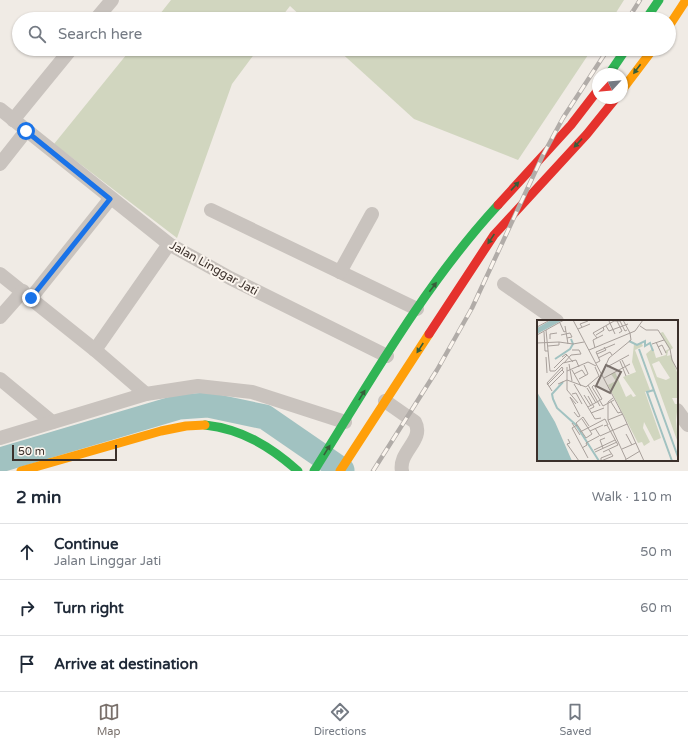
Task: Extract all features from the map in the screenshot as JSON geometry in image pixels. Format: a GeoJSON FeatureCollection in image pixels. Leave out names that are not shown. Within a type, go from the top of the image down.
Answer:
{"type":"FeatureCollection","features":[{"type":"Feature","properties":{"kind":"main road"},"geometry":{"type":"LineString","coordinates":[[651,12],[659,0]]}},
{"type":"Feature","properties":{"kind":"main road"},"geometry":{"type":"LineString","coordinates":[[676,15],[686,0]]}},
{"type":"Feature","properties":{"kind":"main road"},"geometry":{"type":"LineString","coordinates":[[613,68],[621,56]]}},
{"type":"Feature","properties":{"kind":"main road"},"geometry":{"type":"LineString","coordinates":[[628,82],[648,56]]}},
{"type":"Feature","properties":{"kind":"main road"},"geometry":{"type":"LineString","coordinates":[[314,471],[417,309],[480,225],[592,98]]}},
{"type":"Feature","properties":{"kind":"main road"},"geometry":{"type":"LineString","coordinates":[[590,101],[604,113]]}},
{"type":"Feature","properties":{"kind":"main road"},"geometry":{"type":"LineString","coordinates":[[340,471],[494,235],[611,104]]}},
{"type":"Feature","properties":{"kind":"main road"},"geometry":{"type":"LineString","coordinates":[[21,471],[173,428],[200,425],[214,426],[245,434],[286,459],[298,471]]}},
{"type":"Feature","properties":{"kind":"street"},"geometry":{"type":"LineString","coordinates":[[102,12],[112,0]]}},
{"type":"Feature","properties":{"kind":"street"},"geometry":{"type":"LineString","coordinates":[[13,120],[65,56]]}},
{"type":"Feature","properties":{"kind":"street","name":"Jalan Linggar Jati"},"geometry":{"type":"LineString","coordinates":[[0,109],[110,199],[169,244],[230,278],[387,356]]}},
{"type":"Feature","properties":{"kind":"street"},"geometry":{"type":"LineString","coordinates":[[0,164],[26,131]]}},
{"type":"Feature","properties":{"kind":"street"},"geometry":{"type":"LineString","coordinates":[[0,317],[27,295],[110,199]]}},
{"type":"Feature","properties":{"kind":"street"},"geometry":{"type":"LineString","coordinates":[[211,210],[417,309]]}},
{"type":"Feature","properties":{"kind":"street"},"geometry":{"type":"LineString","coordinates":[[340,272],[372,214]]}},
{"type":"Feature","properties":{"kind":"street"},"geometry":{"type":"LineString","coordinates":[[95,350],[169,244]]}},
{"type":"Feature","properties":{"kind":"street"},"geometry":{"type":"LineString","coordinates":[[0,274],[95,350],[146,394]]}},
{"type":"Feature","properties":{"kind":"street"},"geometry":{"type":"LineString","coordinates":[[504,284],[555,320]]}},
{"type":"Feature","properties":{"kind":"street"},"geometry":{"type":"LineString","coordinates":[[0,379],[52,422]]}},
{"type":"Feature","properties":{"kind":"street"},"geometry":{"type":"LineString","coordinates":[[0,438],[146,394],[198,386],[252,392],[343,425]]}},
{"type":"Feature","properties":{"kind":"street"},"geometry":{"type":"LineString","coordinates":[[385,401],[415,422],[418,427],[418,433],[401,461],[402,471]]}},
{"type":"Feature","properties":{"kind":"street"},"geometry":{"type":"LineString","coordinates":[[678,411],[688,425]]}},
{"type":"Feature","properties":{"kind":"green space"},"geometry":{"type":"Polygon","coordinates":[[[171,0],[624,0],[616,12],[296,12],[290,6],[285,12],[162,12],[171,0]]]}},
{"type":"Feature","properties":{"kind":"green space"},"geometry":{"type":"Polygon","coordinates":[[[125,56],[253,56],[232,84],[177,238],[54,144],[125,56]]]}},
{"type":"Feature","properties":{"kind":"green space"},"geometry":{"type":"Polygon","coordinates":[[[345,56],[587,56],[518,160],[414,119],[345,56]]]}},
{"type":"Feature","properties":{"kind":"waterway"},"geometry":{"type":"LineString","coordinates":[[0,460],[179,407],[208,405],[265,417],[342,470]]}},
{"type":"Feature","properties":{"kind":"railway"},"geometry":{"type":"LineString","coordinates":[[632,12],[640,0]]}},
{"type":"Feature","properties":{"kind":"railway"},"geometry":{"type":"LineString","coordinates":[[373,471],[437,370],[472,308],[543,155],[563,118],[603,56]]}},
{"type":"Feature","properties":{"kind":"traffic: fast"},"geometry":{"type":"LineString","coordinates":[[651,12],[659,0]]}},
{"type":"Feature","properties":{"kind":"traffic: fast"},"geometry":{"type":"LineString","coordinates":[[613,68],[621,56]]}},
{"type":"Feature","properties":{"kind":"traffic: fast"},"geometry":{"type":"LineString","coordinates":[[314,471],[378,368],[423,300],[471,235],[498,205]]}},
{"type":"Feature","properties":{"kind":"traffic: fast"},"geometry":{"type":"LineString","coordinates":[[205,425],[231,430],[255,440],[277,454],[298,471]]}},
{"type":"Feature","properties":{"kind":"traffic: slow"},"geometry":{"type":"LineString","coordinates":[[676,15],[686,0]]}},
{"type":"Feature","properties":{"kind":"traffic: slow"},"geometry":{"type":"LineString","coordinates":[[628,82],[648,56]]}},
{"type":"Feature","properties":{"kind":"traffic: slow"},"geometry":{"type":"LineString","coordinates":[[340,471],[429,334]]}},
{"type":"Feature","properties":{"kind":"traffic: slow"},"geometry":{"type":"LineString","coordinates":[[21,471],[161,431],[186,426],[205,425]]}},
{"type":"Feature","properties":{"kind":"traffic: jam"},"geometry":{"type":"LineString","coordinates":[[498,205],[571,125],[592,98]]}},
{"type":"Feature","properties":{"kind":"traffic: jam"},"geometry":{"type":"LineString","coordinates":[[429,334],[494,235],[587,134],[611,104]]}},
{"type":"Feature","properties":{"kind":"route"},"geometry":{"type":"LineString","coordinates":[[26,131],[110,199],[31,298]]}}]}
